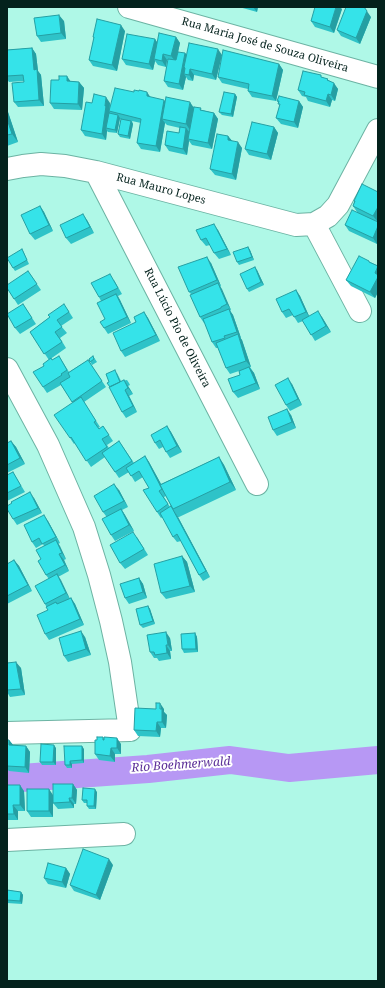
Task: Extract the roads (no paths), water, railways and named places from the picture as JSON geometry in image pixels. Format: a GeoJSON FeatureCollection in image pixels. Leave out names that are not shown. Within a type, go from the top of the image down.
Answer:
{"type":"FeatureCollection","features":[{"type":"Feature","properties":{"kind":"street","name":"Rua Maria José de Souza Oliveira"},"geometry":{"type":"LineString","coordinates":[[129,7],[378,77]]}},
{"type":"Feature","properties":{"kind":"street"},"geometry":{"type":"LineString","coordinates":[[360,311],[314,224],[328,216],[338,205],[378,130]]}},
{"type":"Feature","properties":{"kind":"street","name":"Rua Mauro Lopes"},"geometry":{"type":"LineString","coordinates":[[7,169],[41,164],[65,166],[96,172],[296,225],[314,224]]}},
{"type":"Feature","properties":{"kind":"street","name":"Rua Lúcio Pio de Oliveira"},"geometry":{"type":"LineString","coordinates":[[96,172],[257,484]]}},
{"type":"Feature","properties":{"kind":"street"},"geometry":{"type":"LineString","coordinates":[[7,369],[48,445],[84,527],[111,621],[120,662],[130,730],[7,733]]}},
{"type":"Feature","properties":{"kind":"street"},"geometry":{"type":"LineString","coordinates":[[7,840],[124,834]]}},
{"type":"Feature","properties":{"kind":"waterway","name":"Rio Boehmerwald"},"geometry":{"type":"LineString","coordinates":[[7,779],[148,769],[230,760],[289,768],[378,760]]}}]}
